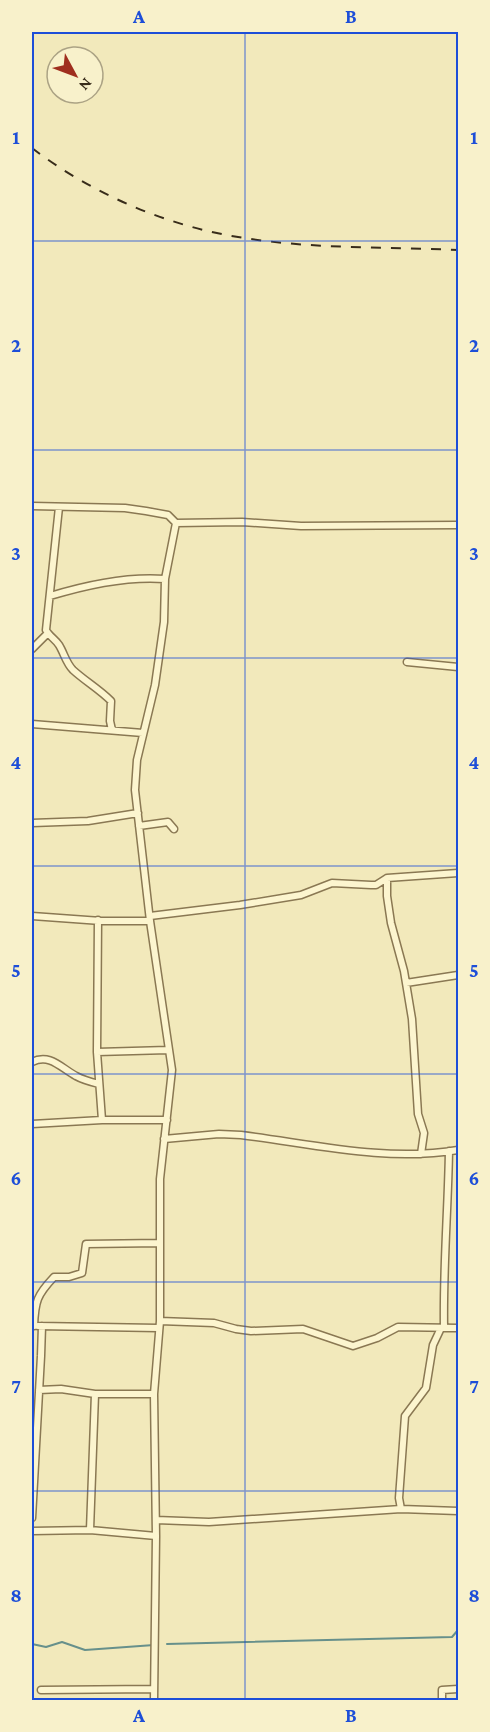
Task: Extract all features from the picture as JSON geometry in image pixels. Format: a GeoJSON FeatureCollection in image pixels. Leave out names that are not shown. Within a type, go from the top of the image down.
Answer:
{"type":"FeatureCollection","features":[{"type":"Feature","properties":{"kind":"street"},"geometry":{"type":"LineString","coordinates":[[32,506],[146,511],[168,515],[176,523],[242,522],[301,526],[459,525]]}},
{"type":"Feature","properties":{"kind":"street"},"geometry":{"type":"LineString","coordinates":[[58,507],[45,627],[47,634],[58,643],[62,654],[74,671],[98,688],[111,702],[112,729]]}},
{"type":"Feature","properties":{"kind":"street"},"geometry":{"type":"LineString","coordinates":[[154,1701],[156,1520],[154,1394],[162,1220],[160,1179],[172,1070],[150,918],[135,790],[143,733],[155,685],[164,622],[165,579],[176,523]]}},
{"type":"Feature","properties":{"kind":"street"},"geometry":{"type":"LineString","coordinates":[[50,596],[84,586],[138,579],[165,579]]}},
{"type":"Feature","properties":{"kind":"street"},"geometry":{"type":"LineString","coordinates":[[32,649],[47,634]]}},
{"type":"Feature","properties":{"kind":"street"},"geometry":{"type":"LineString","coordinates":[[407,662],[459,667]]}},
{"type":"Feature","properties":{"kind":"street"},"geometry":{"type":"LineString","coordinates":[[32,724],[143,733]]}},
{"type":"Feature","properties":{"kind":"street"},"geometry":{"type":"LineString","coordinates":[[32,824],[88,821],[138,813]]}},
{"type":"Feature","properties":{"kind":"street"},"geometry":{"type":"LineString","coordinates":[[139,826],[168,822],[174,829]]}},
{"type":"Feature","properties":{"kind":"street"},"geometry":{"type":"LineString","coordinates":[[32,916],[98,920],[150,918],[301,895],[332,883],[376,885],[387,878],[459,873]]}},
{"type":"Feature","properties":{"kind":"street"},"geometry":{"type":"LineString","coordinates":[[387,878],[391,923],[406,983],[412,1019],[418,1114],[424,1133],[421,1154]]}},
{"type":"Feature","properties":{"kind":"street"},"geometry":{"type":"LineString","coordinates":[[98,920],[97,1052],[102,1120]]}},
{"type":"Feature","properties":{"kind":"street"},"geometry":{"type":"LineString","coordinates":[[406,983],[459,975]]}},
{"type":"Feature","properties":{"kind":"street"},"geometry":{"type":"LineString","coordinates":[[97,1052],[168,1050]]}},
{"type":"Feature","properties":{"kind":"street"},"geometry":{"type":"LineString","coordinates":[[32,1062],[42,1058],[49,1059],[80,1078],[99,1084]]}},
{"type":"Feature","properties":{"kind":"street"},"geometry":{"type":"LineString","coordinates":[[32,1124],[102,1120],[167,1120]]}},
{"type":"Feature","properties":{"kind":"street"},"geometry":{"type":"LineString","coordinates":[[164,1139],[219,1134],[241,1135],[378,1154],[421,1154],[459,1149]]}},
{"type":"Feature","properties":{"kind":"street"},"geometry":{"type":"LineString","coordinates":[[402,1509],[399,1498],[405,1416],[426,1388],[433,1345],[443,1328],[443,1270],[448,1234],[449,1151]]}},
{"type":"Feature","properties":{"kind":"street"},"geometry":{"type":"LineString","coordinates":[[32,1518],[39,1390],[35,1307],[40,1291],[54,1277],[69,1277],[82,1273],[86,1244],[160,1243]]}},
{"type":"Feature","properties":{"kind":"street"},"geometry":{"type":"LineString","coordinates":[[36,1326],[214,1323],[236,1329],[303,1329],[353,1346],[398,1327],[459,1328]]}},
{"type":"Feature","properties":{"kind":"street"},"geometry":{"type":"LineString","coordinates":[[39,1390],[61,1389],[95,1394],[154,1394]]}},
{"type":"Feature","properties":{"kind":"street"},"geometry":{"type":"LineString","coordinates":[[90,1530],[95,1394]]}},
{"type":"Feature","properties":{"kind":"street"},"geometry":{"type":"LineString","coordinates":[[156,1520],[209,1522],[402,1509],[459,1511]]}},
{"type":"Feature","properties":{"kind":"street"},"geometry":{"type":"LineString","coordinates":[[32,1531],[90,1530],[156,1536]]}},
{"type":"Feature","properties":{"kind":"street"},"geometry":{"type":"LineString","coordinates":[[41,1690],[154,1689]]}},
{"type":"Feature","properties":{"kind":"street"},"geometry":{"type":"LineString","coordinates":[[442,1701],[442,1690],[459,1689]]}},
{"type":"Feature","properties":{"kind":"waterway"},"geometry":{"type":"LineString","coordinates":[[167,1644],[452,1637],[458,1630]]}},
{"type":"Feature","properties":{"kind":"waterway"},"geometry":{"type":"LineString","coordinates":[[32,1644],[46,1647],[62,1642],[85,1650],[154,1645]]}},
{"type":"Feature","properties":{"kind":"railway"},"geometry":{"type":"LineString","coordinates":[[32,148],[55,165],[106,194],[160,217],[216,233],[297,244],[458,250]]}}]}
